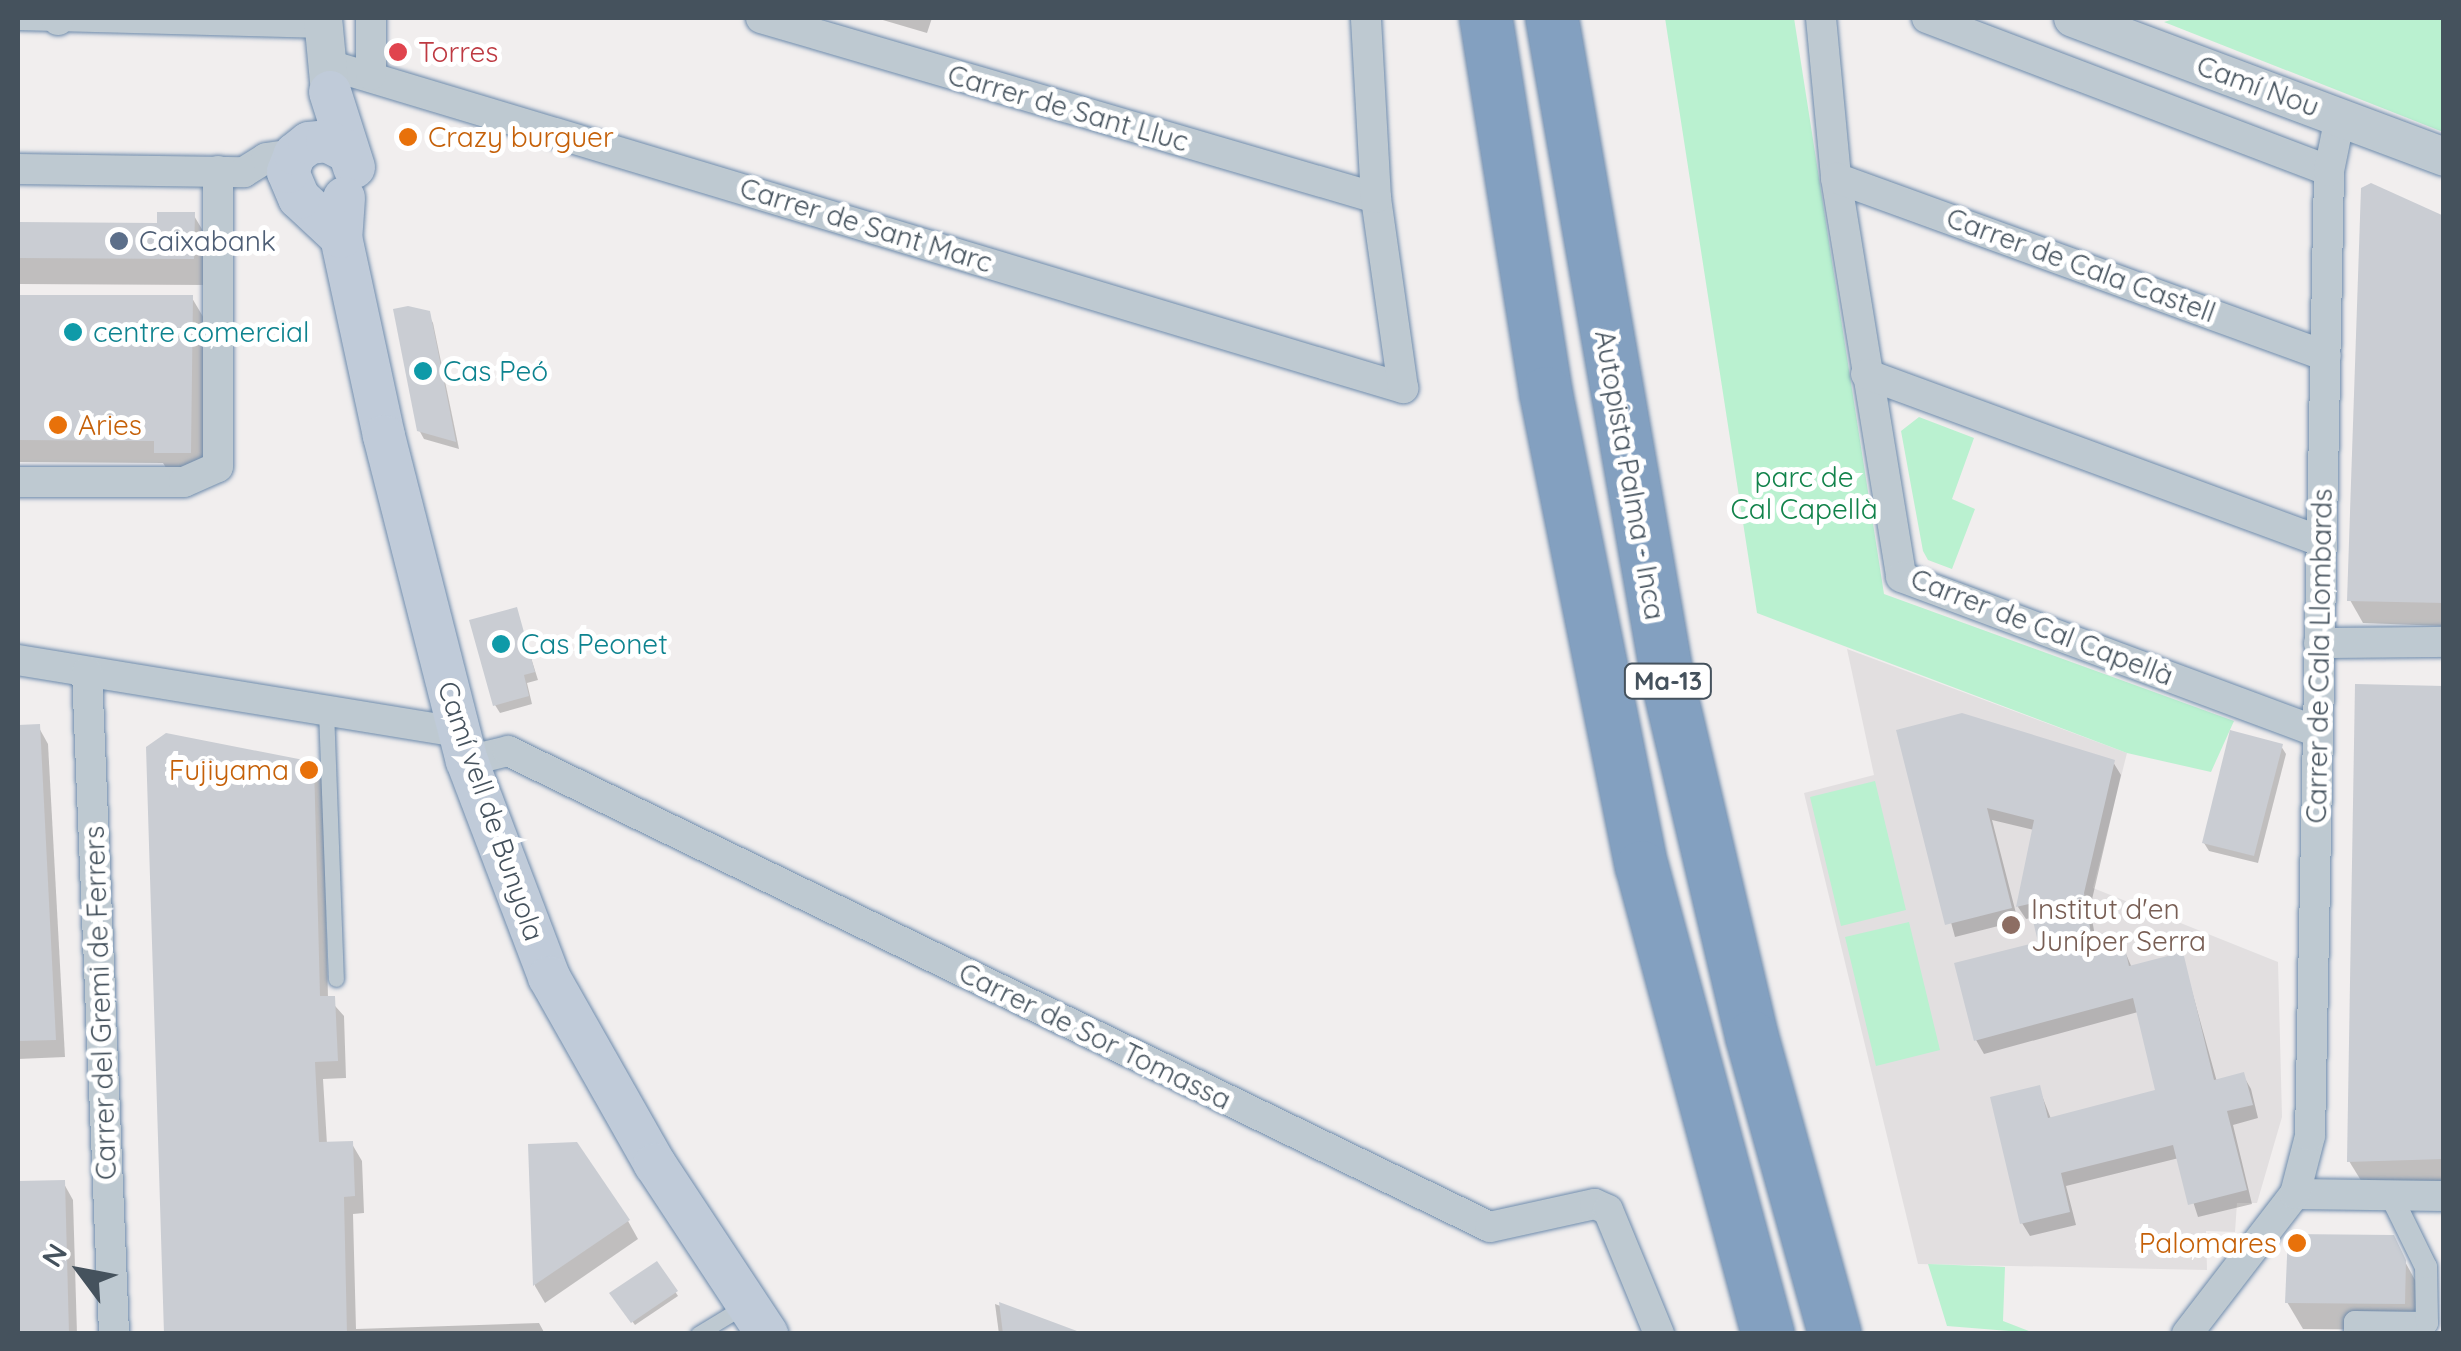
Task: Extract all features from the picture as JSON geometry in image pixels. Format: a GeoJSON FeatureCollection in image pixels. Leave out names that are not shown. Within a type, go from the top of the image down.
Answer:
{"type":"FeatureCollection","features":[{"type":"Feature","properties":{"kind":"highway","name":"Ma-13"},"geometry":{"type":"LineString","coordinates":[[1486,18],[1546,393],[1642,867],[1768,1334]]}},
{"type":"Feature","properties":{"kind":"highway","name":"Autopista Palma - Inca"},"geometry":{"type":"LineString","coordinates":[[1552,18],[1612,390],[1676,719],[1752,1037],[1835,1334]]}},
{"type":"Feature","properties":{"kind":"main road"},"geometry":{"type":"LineString","coordinates":[[316,149],[354,179],[324,210],[289,182],[316,149],[330,79]]}},
{"type":"Feature","properties":{"kind":"main road","name":"Camí vell de Bunyola"},"geometry":{"type":"LineString","coordinates":[[324,210],[462,746],[549,977],[654,1164],[757,1319]]}},
{"type":"Feature","properties":{"kind":"street"},"geometry":{"type":"LineString","coordinates":[[370,75],[371,18]]}},
{"type":"Feature","properties":{"kind":"street","name":"Carrer de Sant Lluc"},"geometry":{"type":"LineString","coordinates":[[762,18],[834,28],[1376,198]]}},
{"type":"Feature","properties":{"kind":"street"},"geometry":{"type":"LineString","coordinates":[[1366,18],[1376,198]]}},
{"type":"Feature","properties":{"kind":"street","name":"Carrer de Cal Capellà"},"geometry":{"type":"LineString","coordinates":[[1821,18],[1836,178],[1901,577],[2316,731]]}},
{"type":"Feature","properties":{"kind":"street"},"geometry":{"type":"LineString","coordinates":[[1927,18],[2329,171]]}},
{"type":"Feature","properties":{"kind":"street"},"geometry":{"type":"LineString","coordinates":[[18,19],[324,22],[330,79]]}},
{"type":"Feature","properties":{"kind":"street","name":"Camí Nou"},"geometry":{"type":"LineString","coordinates":[[2099,21],[2444,157]]}},
{"type":"Feature","properties":{"kind":"street","name":"Carrer de Sant Marc"},"geometry":{"type":"LineString","coordinates":[[330,79],[370,75],[1403,388],[1376,198]]}},
{"type":"Feature","properties":{"kind":"street","name":"Carrer de Cala Llombards"},"geometry":{"type":"LineString","coordinates":[[2295,1194],[2310,1136],[2329,171],[2340,117]]}},
{"type":"Feature","properties":{"kind":"street"},"geometry":{"type":"LineString","coordinates":[[231,172],[266,158],[316,149]]}},
{"type":"Feature","properties":{"kind":"street"},"geometry":{"type":"LineString","coordinates":[[18,169],[231,172],[324,210]]}},
{"type":"Feature","properties":{"kind":"street"},"geometry":{"type":"LineString","coordinates":[[18,482],[184,482],[218,467],[231,172]]}},
{"type":"Feature","properties":{"kind":"street","name":"Carrer de Cala Castell"},"geometry":{"type":"LineString","coordinates":[[1836,178],[2326,356]]}},
{"type":"Feature","properties":{"kind":"street"},"geometry":{"type":"LineString","coordinates":[[1866,374],[2321,541]]}},
{"type":"Feature","properties":{"kind":"street"},"geometry":{"type":"LineString","coordinates":[[2320,643],[2444,642]]}},
{"type":"Feature","properties":{"kind":"street","name":"Carrer de Sor Tomassa"},"geometry":{"type":"LineString","coordinates":[[18,660],[326,710],[462,746],[508,751],[1490,1227],[1596,1204],[1608,1210],[1659,1334]]}},
{"type":"Feature","properties":{"kind":"street","name":"Carrer del Gremi de Ferrers"},"geometry":{"type":"LineString","coordinates":[[87,672],[114,1334]]}},
{"type":"Feature","properties":{"kind":"street"},"geometry":{"type":"LineString","coordinates":[[2186,1334],[2295,1194],[2444,1196]]}},
{"type":"Feature","properties":{"kind":"street"},"geometry":{"type":"LineString","coordinates":[[2354,1334],[2355,1322],[2426,1323],[2426,1267],[2391,1196]]}},
{"type":"Feature","properties":{"kind":"lane"},"geometry":{"type":"LineString","coordinates":[[326,710],[336,979]]}},
{"type":"Feature","properties":{"kind":"lane"},"geometry":{"type":"LineString","coordinates":[[698,1334],[757,1319]]}},
{"type":"Feature","properties":{"kind":"shaded area","name":"Institut d'en Juníper Serra"},"geometry":{"type":"Polygon","coordinates":[[[1847,649],[2127,753],[2093,888],[2278,962],[2282,1117],[2257,1203],[2237,1203],[2235,1232],[2206,1231],[2207,1270],[1918,1264],[1804,793],[1874,775],[1847,649]]]}},
{"type":"Feature","properties":{"kind":"green space","name":"parc de Cal Capellà"},"geometry":{"type":"Polygon","coordinates":[[[1665,18],[1794,18],[1884,594],[2234,721],[2211,772],[2127,753],[1757,613],[1665,18]]]}},
{"type":"Feature","properties":{"kind":"green space"},"geometry":{"type":"Polygon","coordinates":[[[2177,18],[2443,18],[2443,132],[2164,22],[2177,18]]]}},
{"type":"Feature","properties":{"kind":"green space"},"geometry":{"type":"Polygon","coordinates":[[[1919,417],[1974,438],[1952,499],[1975,509],[1952,569],[1928,560],[1923,551],[1901,431],[1919,417]]]}},
{"type":"Feature","properties":{"kind":"green space"},"geometry":{"type":"Polygon","coordinates":[[[1875,781],[1906,910],[1841,926],[1810,797],[1875,781]]]}},
{"type":"Feature","properties":{"kind":"green space"},"geometry":{"type":"Polygon","coordinates":[[[1909,922],[1940,1050],[1876,1066],[1845,937],[1909,922]]]}},
{"type":"Feature","properties":{"kind":"green space"},"geometry":{"type":"Polygon","coordinates":[[[1928,1264],[2005,1267],[2003,1321],[2034,1333],[1947,1326],[1928,1264]]]}},
{"type":"Feature","properties":{"kind":"building"},"geometry":{"type":"Polygon","coordinates":[[[2371,183],[2444,216],[2444,603],[2347,601],[2361,188],[2371,183]]]}},
{"type":"Feature","properties":{"kind":"building"},"geometry":{"type":"Polygon","coordinates":[[[157,212],[195,212],[194,259],[18,258],[18,222],[157,223],[157,212]]]}},
{"type":"Feature","properties":{"kind":"building"},"geometry":{"type":"Polygon","coordinates":[[[18,295],[193,295],[191,453],[154,453],[154,441],[18,440],[18,295]]]}},
{"type":"Feature","properties":{"kind":"building","name":"Cas Peó"},"geometry":{"type":"Polygon","coordinates":[[[408,306],[430,311],[456,442],[417,431],[393,309],[408,306]]]}},
{"type":"Feature","properties":{"kind":"building","name":"Cas Peonet"},"geometry":{"type":"Polygon","coordinates":[[[517,607],[535,672],[524,675],[529,696],[493,706],[469,620],[517,607]]]}},
{"type":"Feature","properties":{"kind":"building"},"geometry":{"type":"Polygon","coordinates":[[[2355,684],[2444,686],[2444,1159],[2347,1162],[2355,684]]]}},
{"type":"Feature","properties":{"kind":"building"},"geometry":{"type":"Polygon","coordinates":[[[1962,713],[2115,760],[2084,893],[2094,951],[2124,944],[2129,966],[2183,952],[2214,1080],[2244,1072],[2253,1105],[2227,1111],[2247,1190],[2188,1205],[2173,1145],[2061,1173],[2070,1212],[2020,1224],[1990,1097],[2040,1085],[2048,1118],[2155,1090],[2133,998],[1974,1041],[1954,963],[2038,942],[2029,904],[2016,907],[2034,820],[1987,808],[2012,908],[1945,925],[1896,730],[1962,713]]]}},
{"type":"Feature","properties":{"kind":"building"},"geometry":{"type":"Polygon","coordinates":[[[40,724],[56,1040],[18,1041],[18,725],[40,724]]]}},
{"type":"Feature","properties":{"kind":"building"},"geometry":{"type":"Polygon","coordinates":[[[2230,730],[2283,744],[2254,856],[2202,843],[2230,730]]]}},
{"type":"Feature","properties":{"kind":"building"},"geometry":{"type":"Polygon","coordinates":[[[166,733],[314,762],[320,996],[335,996],[338,1061],[315,1062],[319,1142],[353,1141],[355,1196],[344,1197],[347,1334],[164,1334],[146,747],[166,733]]]}},
{"type":"Feature","properties":{"kind":"building"},"geometry":{"type":"Polygon","coordinates":[[[577,1142],[630,1220],[533,1286],[528,1144],[577,1142]]]}},
{"type":"Feature","properties":{"kind":"building"},"geometry":{"type":"Polygon","coordinates":[[[65,1180],[69,1334],[18,1334],[18,1181],[65,1180]]]}},
{"type":"Feature","properties":{"kind":"building"},"geometry":{"type":"Polygon","coordinates":[[[2288,1234],[2394,1235],[2406,1260],[2405,1304],[2285,1303],[2288,1234]]]}},
{"type":"Feature","properties":{"kind":"building"},"geometry":{"type":"Polygon","coordinates":[[[657,1261],[678,1291],[631,1323],[609,1293],[657,1261]]]}},
{"type":"Feature","properties":{"kind":"building"},"geometry":{"type":"Polygon","coordinates":[[[999,1302],[1077,1331],[1077,1334],[1003,1334],[999,1302]]]}},
{"type":"Feature","properties":{"kind":"place","name":"Torres"},"geometry":{"type":"Point","coordinates":[398,52]}},
{"type":"Feature","properties":{"kind":"place","name":"Crazy burguer"},"geometry":{"type":"Point","coordinates":[408,137]}},
{"type":"Feature","properties":{"kind":"place","name":"Caixabank"},"geometry":{"type":"Point","coordinates":[119,241]}},
{"type":"Feature","properties":{"kind":"place","name":"centre comercial"},"geometry":{"type":"Point","coordinates":[73,332]}},
{"type":"Feature","properties":{"kind":"place","name":"Cas Peó"},"geometry":{"type":"Point","coordinates":[423,371]}},
{"type":"Feature","properties":{"kind":"place","name":"Aries"},"geometry":{"type":"Point","coordinates":[58,425]}},
{"type":"Feature","properties":{"kind":"place","name":"Cas Peonet"},"geometry":{"type":"Point","coordinates":[501,644]}},
{"type":"Feature","properties":{"kind":"place","name":"Fujiyama"},"geometry":{"type":"Point","coordinates":[309,770]}},
{"type":"Feature","properties":{"kind":"place","name":"Institut d'en Juníper Serra"},"geometry":{"type":"Point","coordinates":[2011,925]}},
{"type":"Feature","properties":{"kind":"place","name":"Palomares"},"geometry":{"type":"Point","coordinates":[2297,1243]}}]}
